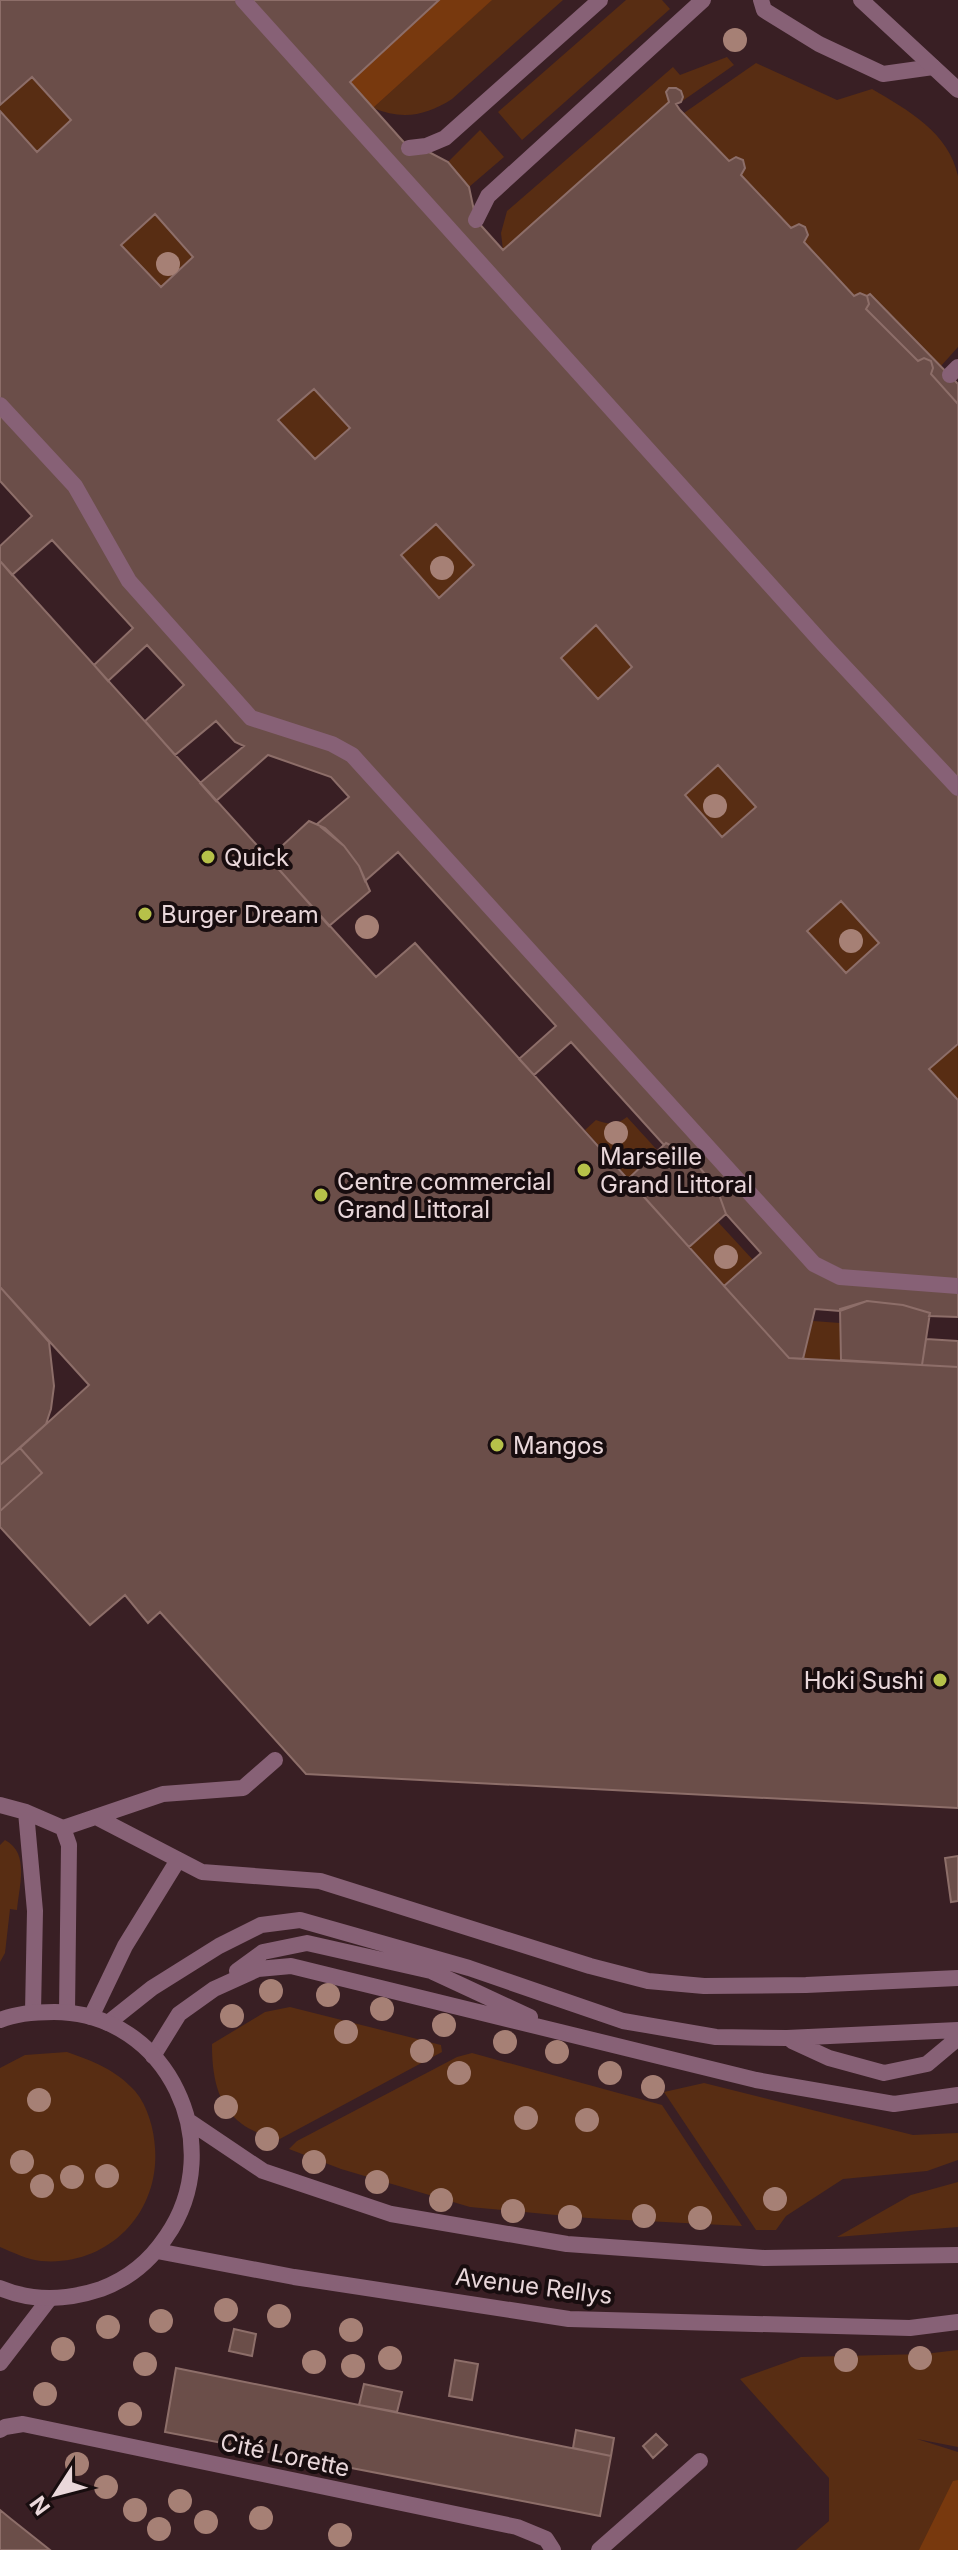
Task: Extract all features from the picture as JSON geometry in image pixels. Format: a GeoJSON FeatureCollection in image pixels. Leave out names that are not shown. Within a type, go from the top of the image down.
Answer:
{"type":"FeatureCollection","features":[{"type":"Feature","properties":{"kind":"street"},"geometry":{"type":"LineString","coordinates":[[243,0],[814,634],[958,788]]}},
{"type":"Feature","properties":{"kind":"street"},"geometry":{"type":"LineString","coordinates":[[409,148],[426,146],[445,138],[600,0]]}},
{"type":"Feature","properties":{"kind":"street"},"geometry":{"type":"LineString","coordinates":[[476,220],[488,196],[703,0]]}},
{"type":"Feature","properties":{"kind":"street"},"geometry":{"type":"LineString","coordinates":[[761,0],[764,10],[819,44],[883,74],[933,67]]}},
{"type":"Feature","properties":{"kind":"street"},"geometry":{"type":"LineString","coordinates":[[861,0],[958,90]]}},
{"type":"Feature","properties":{"kind":"street"},"geometry":{"type":"LineString","coordinates":[[0,405],[75,486],[129,581],[251,718],[332,744],[352,755],[814,1264],[840,1277],[958,1286]]}},
{"type":"Feature","properties":{"kind":"street"},"geometry":{"type":"LineString","coordinates":[[0,1805],[63,1828],[163,1794],[243,1788],[275,1760]]}},
{"type":"Feature","properties":{"kind":"street"},"geometry":{"type":"LineString","coordinates":[[26,1812],[35,1911],[33,2012]]}},
{"type":"Feature","properties":{"kind":"street"},"geometry":{"type":"LineString","coordinates":[[96,1817],[202,1872],[320,1881],[590,1966],[648,1981],[733,1986],[958,1978]]}},
{"type":"Feature","properties":{"kind":"street"},"geometry":{"type":"LineString","coordinates":[[63,1828],[70,1857],[67,2012]]}},
{"type":"Feature","properties":{"kind":"street"},"geometry":{"type":"LineString","coordinates":[[91,2017],[139,1920],[178,1860]]}},
{"type":"Feature","properties":{"kind":"street"},"geometry":{"type":"LineString","coordinates":[[108,2023],[152,1988],[219,1946],[261,1925],[300,1920],[469,1968],[623,2021],[716,2037],[787,2038],[958,2030]]}},
{"type":"Feature","properties":{"kind":"street"},"geometry":{"type":"LineString","coordinates":[[153,2056],[179,2014],[263,1952],[307,1943],[431,1971],[563,2033]]}},
{"type":"Feature","properties":{"kind":"street"},"geometry":{"type":"LineString","coordinates":[[214,1989],[258,1969],[291,1966],[756,2080],[894,2104],[958,2095]]}},
{"type":"Feature","properties":{"kind":"street"},"geometry":{"type":"LineString","coordinates":[[0,2020],[33,2012],[67,2012],[108,2023],[132,2037],[153,2056],[176,2086],[190,2122],[194,2156],[189,2190],[177,2222],[157,2251],[135,2271],[109,2286],[80,2296],[50,2298],[13,2294],[0,2288]]}},
{"type":"Feature","properties":{"kind":"street"},"geometry":{"type":"LineString","coordinates":[[787,2038],[829,2058],[884,2073],[927,2064],[958,2038]]}},
{"type":"Feature","properties":{"kind":"street","name":"Avenue Rellys"},"geometry":{"type":"LineString","coordinates":[[190,2122],[263,2171],[391,2214],[567,2244],[764,2258],[958,2255]]}},
{"type":"Feature","properties":{"kind":"street","name":"Avenue Rellys"},"geometry":{"type":"LineString","coordinates":[[157,2251],[294,2277],[569,2319],[910,2328],[958,2322]]}},
{"type":"Feature","properties":{"kind":"street"},"geometry":{"type":"LineString","coordinates":[[0,2363],[50,2298]]}},
{"type":"Feature","properties":{"kind":"street","name":"Cité Lorette"},"geometry":{"type":"LineString","coordinates":[[0,2430],[23,2424],[517,2527],[546,2539],[553,2550]]}},
{"type":"Feature","properties":{"kind":"street"},"geometry":{"type":"LineString","coordinates":[[599,2550],[700,2461]]}},
{"type":"Feature","properties":{"kind":"shaded area"},"geometry":{"type":"Polygon","coordinates":[[[439,0],[492,0],[373,108],[350,82],[439,0]]]}},
{"type":"Feature","properties":{"kind":"shaded area"},"geometry":{"type":"Polygon","coordinates":[[[491,0],[563,0],[442,105],[404,115],[373,108],[491,0]]]}},
{"type":"Feature","properties":{"kind":"shaded area"},"geometry":{"type":"Polygon","coordinates":[[[626,0],[662,0],[670,9],[522,140],[498,112],[626,0]]]}},
{"type":"Feature","properties":{"kind":"shaded area"},"geometry":{"type":"Polygon","coordinates":[[[727,57],[734,65],[681,102],[681,91],[669,88],[666,93],[669,102],[503,250],[501,233],[507,211],[673,67],[680,75],[727,57]]]}},
{"type":"Feature","properties":{"kind":"shaded area"},"geometry":{"type":"Polygon","coordinates":[[[756,63],[837,100],[872,89],[913,114],[946,147],[958,176],[958,347],[941,366],[870,294],[854,296],[804,242],[799,224],[791,228],[741,175],[745,168],[742,160],[729,161],[684,113],[756,63]]]}},
{"type":"Feature","properties":{"kind":"shaded area"},"geometry":{"type":"Polygon","coordinates":[[[32,77],[71,120],[37,152],[0,111],[0,105],[32,77]]]}},
{"type":"Feature","properties":{"kind":"shaded area"},"geometry":{"type":"Polygon","coordinates":[[[480,130],[504,157],[469,187],[448,162],[480,130]]]}},
{"type":"Feature","properties":{"kind":"shaded area"},"geometry":{"type":"Polygon","coordinates":[[[155,214],[193,257],[161,287],[121,245],[155,214]]]}},
{"type":"Feature","properties":{"kind":"shaded area"},"geometry":{"type":"Polygon","coordinates":[[[314,389],[350,428],[315,459],[279,420],[314,389]]]}},
{"type":"Feature","properties":{"kind":"shaded area"},"geometry":{"type":"Polygon","coordinates":[[[436,524],[474,565],[439,598],[401,555],[436,524]]]}},
{"type":"Feature","properties":{"kind":"shaded area"},"geometry":{"type":"Polygon","coordinates":[[[596,625],[632,667],[598,699],[561,658],[596,625]]]}},
{"type":"Feature","properties":{"kind":"shaded area"},"geometry":{"type":"Polygon","coordinates":[[[718,765],[756,807],[722,837],[685,795],[718,765]]]}},
{"type":"Feature","properties":{"kind":"shaded area"},"geometry":{"type":"Polygon","coordinates":[[[841,901],[879,943],[846,973],[807,931],[841,901]]]}},
{"type":"Feature","properties":{"kind":"shaded area"},"geometry":{"type":"Polygon","coordinates":[[[958,1044],[958,1100],[929,1069],[958,1044]]]}},
{"type":"Feature","properties":{"kind":"shaded area"},"geometry":{"type":"Polygon","coordinates":[[[627,1117],[658,1151],[628,1179],[585,1130],[596,1120],[612,1123],[627,1117]]]}},
{"type":"Feature","properties":{"kind":"shaded area"},"geometry":{"type":"Polygon","coordinates":[[[718,1222],[753,1260],[724,1286],[689,1247],[718,1222]]]}},
{"type":"Feature","properties":{"kind":"shaded area"},"geometry":{"type":"Polygon","coordinates":[[[813,1321],[840,1323],[841,1360],[803,1359],[813,1321]]]}},
{"type":"Feature","properties":{"kind":"shaded area"},"geometry":{"type":"Polygon","coordinates":[[[5,1840],[18,1853],[21,1871],[17,1910],[10,1909],[5,1953],[0,1962],[0,1845],[5,1840]]]}},
{"type":"Feature","properties":{"kind":"shaded area"},"geometry":{"type":"Polygon","coordinates":[[[290,2007],[441,2045],[442,2052],[276,2141],[246,2126],[226,2108],[217,2088],[212,2044],[265,2012],[290,2007]]]}},
{"type":"Feature","properties":{"kind":"shaded area"},"geometry":{"type":"Polygon","coordinates":[[[67,2052],[112,2072],[140,2097],[153,2134],[154,2172],[149,2194],[125,2232],[87,2255],[65,2261],[41,2261],[0,2247],[0,2068],[25,2055],[67,2052]]]}},
{"type":"Feature","properties":{"kind":"shaded area"},"geometry":{"type":"Polygon","coordinates":[[[472,2053],[662,2105],[742,2226],[588,2218],[470,2207],[341,2169],[289,2149],[297,2141],[457,2057],[472,2053]]]}},
{"type":"Feature","properties":{"kind":"shaded area"},"geometry":{"type":"Polygon","coordinates":[[[704,2083],[913,2135],[958,2133],[958,2160],[927,2171],[843,2179],[786,2216],[776,2230],[756,2230],[664,2092],[704,2083]]]}},
{"type":"Feature","properties":{"kind":"shaded area"},"geometry":{"type":"Polygon","coordinates":[[[958,2182],[958,2227],[837,2237],[911,2195],[958,2182]]]}},
{"type":"Feature","properties":{"kind":"shaded area"},"geometry":{"type":"Polygon","coordinates":[[[958,2350],[958,2447],[917,2439],[958,2452],[958,2550],[796,2550],[829,2521],[829,2478],[740,2379],[801,2357],[924,2354],[958,2350]]]}},
{"type":"Feature","properties":{"kind":"shaded area"},"geometry":{"type":"Polygon","coordinates":[[[958,2480],[958,2550],[919,2550],[953,2481],[958,2480]]]}},
{"type":"Feature","properties":{"kind":"building"},"geometry":{"type":"Polygon","coordinates":[[[0,0],[439,0],[350,82],[409,148],[427,151],[448,162],[469,187],[476,220],[503,250],[669,102],[666,92],[669,88],[676,88],[683,97],[676,104],[680,110],[729,161],[736,157],[743,160],[745,168],[741,175],[791,228],[799,224],[805,227],[808,235],[804,242],[854,296],[860,293],[867,296],[869,304],[866,309],[918,361],[924,358],[931,361],[931,374],[958,404],[958,1044],[929,1069],[958,1100],[958,1317],[929,1316],[930,1313],[903,1305],[867,1301],[840,1311],[815,1309],[803,1359],[789,1358],[724,1286],[761,1253],[726,1214],[717,1189],[680,1150],[666,1143],[664,1145],[571,1042],[534,1075],[519,1059],[556,1026],[398,852],[365,881],[359,866],[344,846],[317,824],[349,797],[331,777],[268,755],[216,801],[200,783],[244,746],[235,742],[216,721],[175,755],[145,721],[184,685],[147,645],[108,681],[94,665],[133,628],[52,540],[12,575],[0,561],[0,546],[32,516],[0,481],[0,111],[37,152],[71,120],[32,77],[0,105],[0,0]],[[155,214],[121,245],[161,287],[193,257],[155,214]],[[314,389],[278,420],[315,459],[350,428],[314,389]],[[436,524],[401,555],[439,598],[474,565],[436,524]],[[596,625],[561,658],[598,699],[632,667],[596,625]],[[718,765],[685,795],[722,837],[756,807],[718,765]],[[841,901],[807,931],[846,973],[879,943],[841,901]]]}},
{"type":"Feature","properties":{"kind":"building"},"geometry":{"type":"Polygon","coordinates":[[[870,294],[958,384],[958,404],[931,374],[931,361],[924,358],[918,361],[866,309],[870,294]]]}},
{"type":"Feature","properties":{"kind":"building","name":"Centre commercial Grand Littoral"},"geometry":{"type":"Polygon","coordinates":[[[0,561],[376,977],[415,943],[789,1358],[958,1367],[958,1808],[306,1774],[160,1612],[148,1623],[125,1595],[90,1625],[0,1527],[0,1511],[42,1473],[20,1448],[89,1385],[0,1287],[0,561]]]}},
{"type":"Feature","properties":{"kind":"building"},"geometry":{"type":"Polygon","coordinates":[[[309,821],[325,828],[344,846],[359,866],[370,891],[329,926],[269,858],[309,821]]]}},
{"type":"Feature","properties":{"kind":"building"},"geometry":{"type":"Polygon","coordinates":[[[666,1143],[680,1150],[700,1168],[717,1189],[726,1214],[689,1247],[628,1179],[666,1143]]]}},
{"type":"Feature","properties":{"kind":"building"},"geometry":{"type":"Polygon","coordinates":[[[0,1287],[49,1342],[54,1386],[46,1424],[0,1465],[0,1287]]]}},
{"type":"Feature","properties":{"kind":"building"},"geometry":{"type":"Polygon","coordinates":[[[867,1301],[903,1305],[930,1313],[922,1365],[841,1360],[840,1309],[867,1301]]]}},
{"type":"Feature","properties":{"kind":"building"},"geometry":{"type":"Polygon","coordinates":[[[926,1339],[958,1341],[958,1367],[922,1365],[926,1339]]]}},
{"type":"Feature","properties":{"kind":"building"},"geometry":{"type":"Polygon","coordinates":[[[20,1448],[42,1473],[0,1511],[0,1465],[20,1448]]]}},
{"type":"Feature","properties":{"kind":"building"},"geometry":{"type":"Polygon","coordinates":[[[958,1856],[958,1901],[951,1902],[945,1858],[958,1856]]]}},
{"type":"Feature","properties":{"kind":"building"},"geometry":{"type":"Polygon","coordinates":[[[234,2329],[256,2334],[252,2356],[229,2351],[234,2329]]]}},
{"type":"Feature","properties":{"kind":"building"},"geometry":{"type":"Polygon","coordinates":[[[455,2360],[478,2364],[472,2400],[449,2396],[455,2360]]]}},
{"type":"Feature","properties":{"kind":"building"},"geometry":{"type":"Polygon","coordinates":[[[176,2368],[611,2456],[600,2516],[165,2432],[176,2368]]]}},
{"type":"Feature","properties":{"kind":"building"},"geometry":{"type":"Polygon","coordinates":[[[364,2384],[402,2392],[397,2412],[359,2405],[364,2384]]]}},
{"type":"Feature","properties":{"kind":"building"},"geometry":{"type":"Polygon","coordinates":[[[576,2430],[614,2438],[611,2456],[573,2448],[576,2430]]]}},
{"type":"Feature","properties":{"kind":"building"},"geometry":{"type":"Polygon","coordinates":[[[656,2434],[667,2445],[653,2458],[643,2446],[656,2434]]]}},
{"type":"Feature","properties":{"kind":"building"},"geometry":{"type":"Polygon","coordinates":[[[0,2510],[11,2519],[50,2550],[0,2550],[0,2510]]]}},
{"type":"Feature","properties":{"kind":"place","name":"Quick"},"geometry":{"type":"Point","coordinates":[208,857]}},
{"type":"Feature","properties":{"kind":"place","name":"Burger Dream"},"geometry":{"type":"Point","coordinates":[145,914]}},
{"type":"Feature","properties":{"kind":"place","name":"Marseille Grand Littoral"},"geometry":{"type":"Point","coordinates":[584,1170]}},
{"type":"Feature","properties":{"kind":"place","name":"Centre commercial Grand Littoral"},"geometry":{"type":"Point","coordinates":[321,1195]}},
{"type":"Feature","properties":{"kind":"place","name":"Mangos"},"geometry":{"type":"Point","coordinates":[497,1445]}},
{"type":"Feature","properties":{"kind":"place","name":"Hoki Sushi"},"geometry":{"type":"Point","coordinates":[940,1680]}}]}
